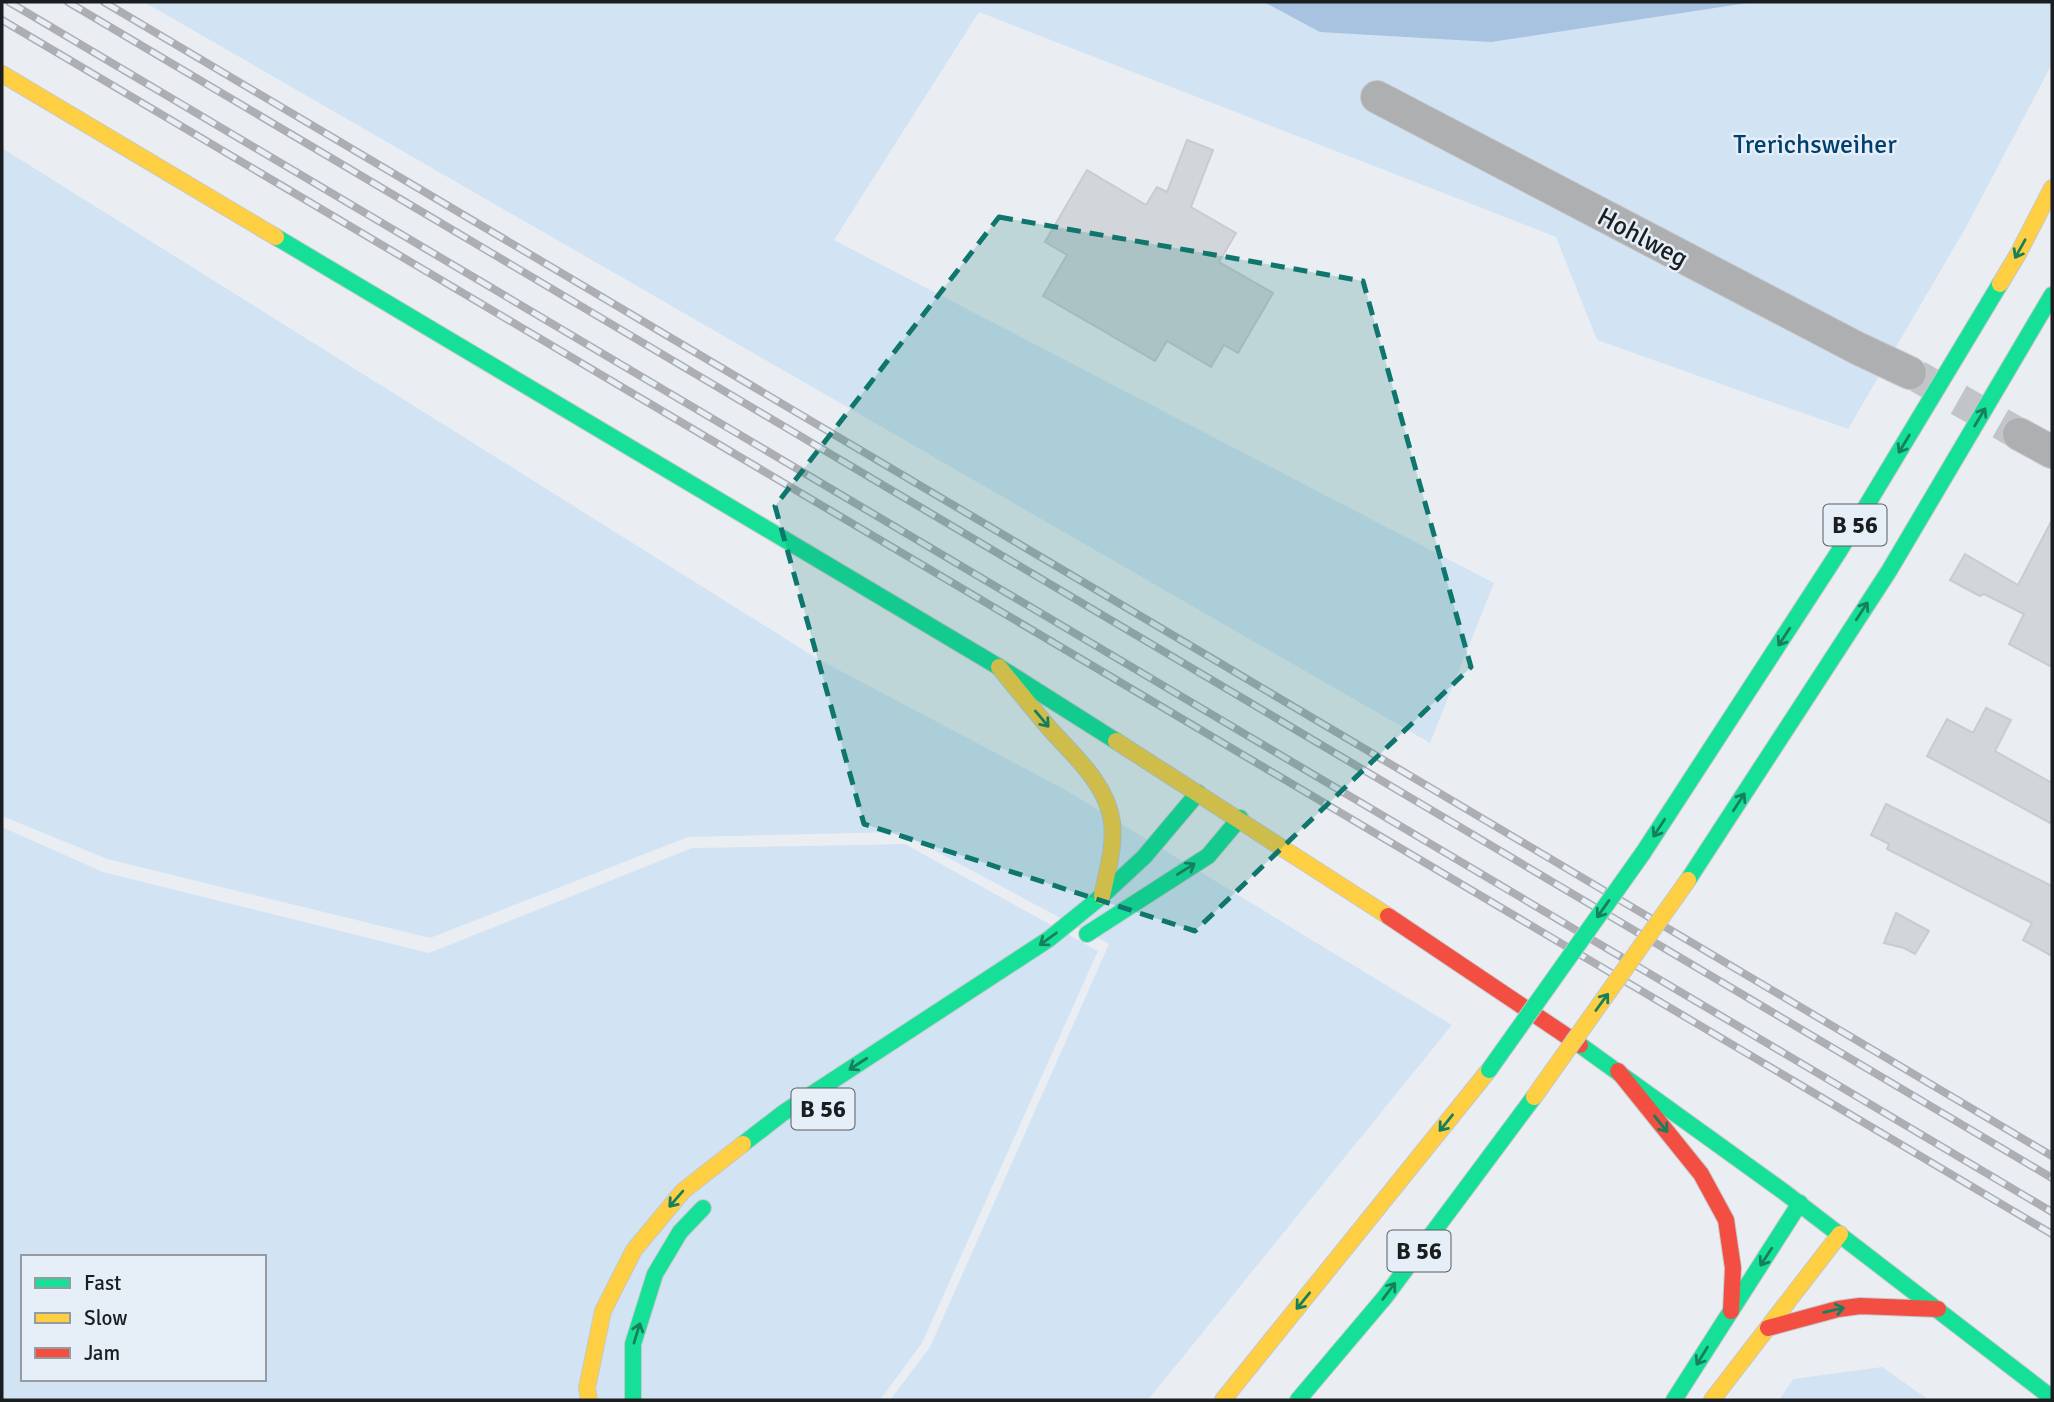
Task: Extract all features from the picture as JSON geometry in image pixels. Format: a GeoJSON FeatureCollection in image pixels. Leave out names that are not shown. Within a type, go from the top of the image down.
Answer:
{"type":"FeatureCollection","features":[{"type":"Feature","properties":{"kind":"main road"},"geometry":{"type":"LineString","coordinates":[[2,74],[999,667],[1240,818],[1618,1071],[1800,1203],[2052,1398]]}},
{"type":"Feature","properties":{"kind":"main road","name":"B 56"},"geometry":{"type":"LineString","coordinates":[[1223,1400],[1489,1070],[1643,853],[1838,553],[2018,254],[2052,188]]}},
{"type":"Feature","properties":{"kind":"main road","name":"B 56"},"geometry":{"type":"LineString","coordinates":[[1298,1400],[1385,1297],[1534,1097],[1688,880],[1889,570],[2052,295]]}},
{"type":"Feature","properties":{"kind":"main road"},"geometry":{"type":"LineString","coordinates":[[999,667],[1049,728],[1084,765],[1103,797],[1112,820],[1112,850],[1102,896]]}},
{"type":"Feature","properties":{"kind":"main road"},"geometry":{"type":"LineString","coordinates":[[589,1400],[587,1388],[603,1311],[634,1250],[683,1191],[783,1113],[1049,939],[1144,857],[1198,793]]}},
{"type":"Feature","properties":{"kind":"main road"},"geometry":{"type":"LineString","coordinates":[[1071,944],[1208,856],[1240,818]]}},
{"type":"Feature","properties":{"kind":"main road"},"geometry":{"type":"LineString","coordinates":[[922,1041],[945,1026]]}},
{"type":"Feature","properties":{"kind":"main road"},"geometry":{"type":"LineString","coordinates":[[1618,1071],[1701,1174],[1726,1220],[1733,1268],[1731,1311]]}},
{"type":"Feature","properties":{"kind":"main road"},"geometry":{"type":"LineString","coordinates":[[633,1400],[633,1344],[655,1274],[680,1232],[717,1192]]}},
{"type":"Feature","properties":{"kind":"main road"},"geometry":{"type":"LineString","coordinates":[[1674,1400],[1800,1203]]}},
{"type":"Feature","properties":{"kind":"main road"},"geometry":{"type":"LineString","coordinates":[[1712,1400],[1840,1234]]}},
{"type":"Feature","properties":{"kind":"main road"},"geometry":{"type":"LineString","coordinates":[[1768,1328],[1838,1308],[1860,1306],[1938,1309]]}},
{"type":"Feature","properties":{"kind":"street","name":"Hohlweg"},"geometry":{"type":"LineString","coordinates":[[1377,97],[1845,342],[1910,373]]}},
{"type":"Feature","properties":{"kind":"street"},"geometry":{"type":"LineString","coordinates":[[2019,434],[2052,452]]}},
{"type":"Feature","properties":{"kind":"highlighted area"},"geometry":{"type":"Polygon","coordinates":[[[999,217],[1363,281],[1471,667],[1195,931],[864,824],[775,506],[999,217]]]}},
{"type":"Feature","properties":{"kind":"green space","name":"Trerichsweiher"},"geometry":{"type":"Polygon","coordinates":[[[144,2],[2052,2],[2052,64],[1965,229],[1848,429],[1597,340],[1556,237],[979,12],[834,240],[1494,583],[1430,743],[144,2]]]}},
{"type":"Feature","properties":{"kind":"green space"},"geometry":{"type":"Polygon","coordinates":[[[2,148],[818,659],[1062,788],[1452,1025],[1148,1400],[890,1400],[930,1347],[1109,944],[900,832],[688,837],[430,938],[107,859],[2,816],[2,148]]]}},
{"type":"Feature","properties":{"kind":"green space"},"geometry":{"type":"Polygon","coordinates":[[[2,827],[103,872],[429,953],[692,848],[905,844],[1098,951],[922,1343],[880,1400],[2,1400],[2,827]]]}},
{"type":"Feature","properties":{"kind":"green space"},"geometry":{"type":"Polygon","coordinates":[[[1882,1367],[1929,1400],[1779,1400],[1793,1379],[1882,1367]]]}},
{"type":"Feature","properties":{"kind":"water"},"geometry":{"type":"Polygon","coordinates":[[[1264,2],[1754,2],[1491,42],[1320,32],[1264,2]]]}},
{"type":"Feature","properties":{"kind":"building"},"geometry":{"type":"Polygon","coordinates":[[[1187,140],[1213,150],[1191,207],[1236,233],[1219,262],[1273,293],[1238,353],[1224,345],[1211,367],[1167,341],[1155,361],[1043,296],[1067,255],[1045,242],[1087,170],[1146,205],[1157,187],[1167,192],[1187,140]]]}},
{"type":"Feature","properties":{"kind":"building"},"geometry":{"type":"Polygon","coordinates":[[[2052,520],[2052,667],[2009,644],[2024,614],[1950,580],[1965,554],[2018,585],[2052,520]]]}},
{"type":"Feature","properties":{"kind":"building"},"geometry":{"type":"Polygon","coordinates":[[[1986,708],[2011,720],[1995,751],[2052,783],[2052,824],[1927,756],[1947,719],[1973,733],[1986,708]]]}},
{"type":"Feature","properties":{"kind":"building"},"geometry":{"type":"Polygon","coordinates":[[[1886,804],[2052,886],[2052,956],[2023,940],[2032,923],[1887,849],[1889,844],[1871,835],[1886,804]]]}},
{"type":"Feature","properties":{"kind":"building"},"geometry":{"type":"Polygon","coordinates":[[[1896,913],[1929,931],[1915,954],[1884,943],[1896,913]]]}},
{"type":"Feature","properties":{"kind":"tunnel"},"geometry":{"type":"LineString","coordinates":[[1917,376],[2019,434]]}},
{"type":"Feature","properties":{"kind":"railway"},"geometry":{"type":"LineString","coordinates":[[9,2],[2052,1212]]}},
{"type":"Feature","properties":{"kind":"railway"},"geometry":{"type":"LineString","coordinates":[[68,2],[2052,1178]]}},
{"type":"Feature","properties":{"kind":"railway"},"geometry":{"type":"LineString","coordinates":[[104,2],[2052,1156]]}},
{"type":"Feature","properties":{"kind":"railway"},"geometry":{"type":"LineString","coordinates":[[2,20],[2052,1234]]}},
{"type":"Feature","properties":{"kind":"traffic: fast"},"geometry":{"type":"LineString","coordinates":[[276,237],[999,667],[1116,741]]}},
{"type":"Feature","properties":{"kind":"traffic: fast"},"geometry":{"type":"LineString","coordinates":[[1643,853],[1838,553],[2000,284]]}},
{"type":"Feature","properties":{"kind":"traffic: fast"},"geometry":{"type":"LineString","coordinates":[[1688,880],[1889,571],[2052,295]]}},
{"type":"Feature","properties":{"kind":"traffic: fast"},"geometry":{"type":"LineString","coordinates":[[743,1144],[783,1113],[1049,939],[1144,857],[1198,793]]}},
{"type":"Feature","properties":{"kind":"traffic: fast"},"geometry":{"type":"LineString","coordinates":[[1087,934],[1208,856],[1240,818]]}},
{"type":"Feature","properties":{"kind":"traffic: fast"},"geometry":{"type":"LineString","coordinates":[[1489,1070],[1643,853]]}},
{"type":"Feature","properties":{"kind":"traffic: fast"},"geometry":{"type":"LineString","coordinates":[[1580,1045],[1784,1192],[2052,1398]]}},
{"type":"Feature","properties":{"kind":"traffic: fast"},"geometry":{"type":"LineString","coordinates":[[1298,1400],[1385,1297],[1534,1097]]}},
{"type":"Feature","properties":{"kind":"traffic: fast"},"geometry":{"type":"LineString","coordinates":[[1674,1400],[1800,1203]]}},
{"type":"Feature","properties":{"kind":"traffic: fast"},"geometry":{"type":"LineString","coordinates":[[633,1400],[633,1344],[655,1274],[680,1232],[703,1208]]}},
{"type":"Feature","properties":{"kind":"traffic: slow"},"geometry":{"type":"LineString","coordinates":[[2,74],[276,237]]}},
{"type":"Feature","properties":{"kind":"traffic: slow"},"geometry":{"type":"LineString","coordinates":[[2000,284],[2052,188]]}},
{"type":"Feature","properties":{"kind":"traffic: slow"},"geometry":{"type":"LineString","coordinates":[[999,667],[1079,760],[1104,795],[1113,831],[1102,896]]}},
{"type":"Feature","properties":{"kind":"traffic: slow"},"geometry":{"type":"LineString","coordinates":[[1116,741],[1388,916]]}},
{"type":"Feature","properties":{"kind":"traffic: slow"},"geometry":{"type":"LineString","coordinates":[[1534,1097],[1688,880]]}},
{"type":"Feature","properties":{"kind":"traffic: slow"},"geometry":{"type":"LineString","coordinates":[[1223,1400],[1489,1070]]}},
{"type":"Feature","properties":{"kind":"traffic: slow"},"geometry":{"type":"LineString","coordinates":[[589,1400],[587,1388],[603,1311],[634,1250],[683,1191],[743,1144]]}},
{"type":"Feature","properties":{"kind":"traffic: slow"},"geometry":{"type":"LineString","coordinates":[[1712,1400],[1840,1234]]}},
{"type":"Feature","properties":{"kind":"traffic: jam"},"geometry":{"type":"LineString","coordinates":[[1388,916],[1580,1045]]}},
{"type":"Feature","properties":{"kind":"traffic: jam"},"geometry":{"type":"LineString","coordinates":[[1618,1071],[1701,1174],[1726,1220],[1733,1268],[1731,1311]]}},
{"type":"Feature","properties":{"kind":"traffic: jam"},"geometry":{"type":"LineString","coordinates":[[1768,1328],[1838,1309],[1860,1306],[1938,1309]]}}]}
